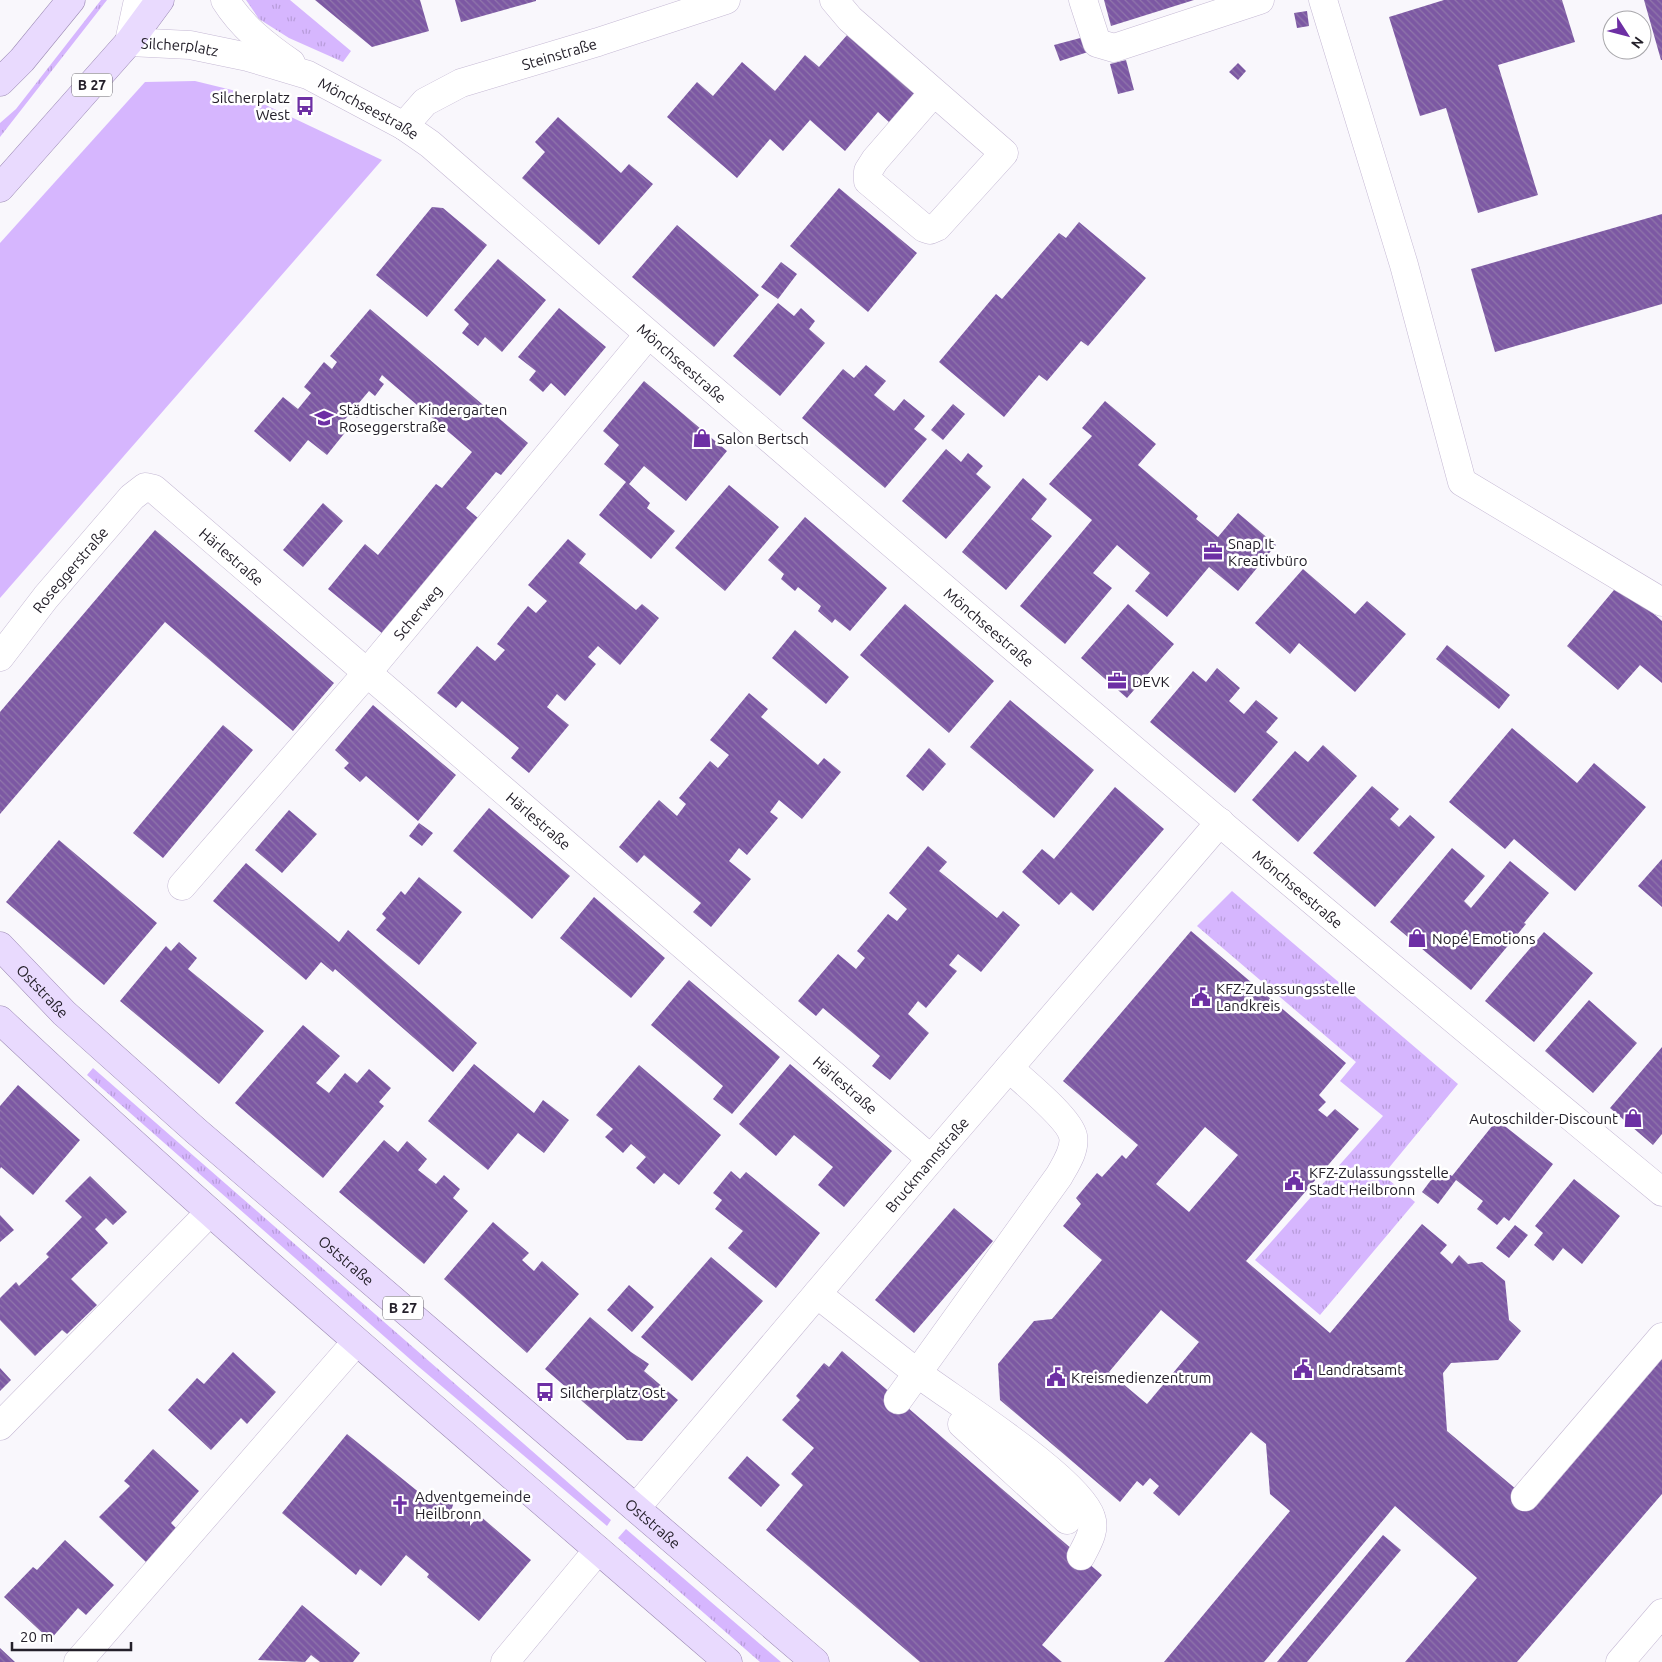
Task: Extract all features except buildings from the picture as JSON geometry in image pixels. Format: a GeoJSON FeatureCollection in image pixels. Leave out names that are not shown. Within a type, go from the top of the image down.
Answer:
{"type":"FeatureCollection","features":[{"type":"Feature","properties":{"kind":"main road"},"geometry":{"type":"LineString","coordinates":[[0,82],[22,60],[71,0]]}},
{"type":"Feature","properties":{"kind":"main road","name":"B 27"},"geometry":{"type":"LineString","coordinates":[[129,42],[160,0]]}},
{"type":"Feature","properties":{"kind":"main road","name":"Silcherplatz"},"geometry":{"type":"LineString","coordinates":[[0,188],[129,42]]}},
{"type":"Feature","properties":{"kind":"main road","name":"Oststraße"},"geometry":{"type":"LineString","coordinates":[[0,946],[64,1013],[196,1131],[815,1662]]}},
{"type":"Feature","properties":{"kind":"main road"},"geometry":{"type":"LineString","coordinates":[[0,1020],[123,1136],[356,1342],[728,1662]]}},
{"type":"Feature","properties":{"kind":"street"},"geometry":{"type":"LineString","coordinates":[[129,42],[138,0]]}},
{"type":"Feature","properties":{"kind":"street"},"geometry":{"type":"LineString","coordinates":[[225,0],[236,16],[262,43],[308,75]]}},
{"type":"Feature","properties":{"kind":"street","name":"Steinstraße"},"geometry":{"type":"LineString","coordinates":[[404,126],[425,102],[461,82],[598,42],[726,0]]}},
{"type":"Feature","properties":{"kind":"street"},"geometry":{"type":"LineString","coordinates":[[834,0],[850,19],[934,92],[1004,153],[937,227],[930,230],[924,228],[868,181],[868,171],[875,160],[934,92]]}},
{"type":"Feature","properties":{"kind":"street"},"geometry":{"type":"LineString","coordinates":[[1082,0],[1097,43],[1114,48],[1260,0]]}},
{"type":"Feature","properties":{"kind":"street"},"geometry":{"type":"LineString","coordinates":[[1323,0],[1404,265],[1462,482],[1662,602]]}},
{"type":"Feature","properties":{"kind":"street","name":"Silcherplatz"},"geometry":{"type":"LineString","coordinates":[[129,42],[190,45],[248,58],[308,75]]}},
{"type":"Feature","properties":{"kind":"street","name":"Mönchseestraße"},"geometry":{"type":"LineString","coordinates":[[308,75],[404,126],[430,144],[648,335],[1220,822],[1662,1192]]}},
{"type":"Feature","properties":{"kind":"street","name":"Scherweg"},"geometry":{"type":"LineString","coordinates":[[182,886],[366,674],[648,335]]}},
{"type":"Feature","properties":{"kind":"street","name":"Härlestraße"},"geometry":{"type":"LineString","coordinates":[[145,487],[154,489],[366,674],[696,954],[931,1159]]}},
{"type":"Feature","properties":{"kind":"street","name":"Roseggerstraße"},"geometry":{"type":"LineString","coordinates":[[0,657],[46,596],[132,497],[145,487]]}},
{"type":"Feature","properties":{"kind":"street","name":"Bruckmannstraße"},"geometry":{"type":"LineString","coordinates":[[636,1508],[931,1159],[1220,822]]}},
{"type":"Feature","properties":{"kind":"street"},"geometry":{"type":"LineString","coordinates":[[898,1400],[1060,1176],[1072,1152],[1073,1137],[1068,1124],[1009,1068]]}},
{"type":"Feature","properties":{"kind":"street"},"geometry":{"type":"LineString","coordinates":[[0,1426],[210,1212]]}},
{"type":"Feature","properties":{"kind":"street"},"geometry":{"type":"LineString","coordinates":[[817,1294],[917,1372],[1061,1478],[1082,1500],[1092,1517],[1087,1545]]}},
{"type":"Feature","properties":{"kind":"street"},"geometry":{"type":"LineString","coordinates":[[1525,1497],[1662,1337]]}},
{"type":"Feature","properties":{"kind":"street"},"geometry":{"type":"LineString","coordinates":[[78,1662],[356,1342]]}},
{"type":"Feature","properties":{"kind":"street"},"geometry":{"type":"LineString","coordinates":[[917,1372],[943,1407],[1066,1520]]}},
{"type":"Feature","properties":{"kind":"street"},"geometry":{"type":"LineString","coordinates":[[505,1662],[598,1550]]}},
{"type":"Feature","properties":{"kind":"street"},"geometry":{"type":"LineString","coordinates":[[1620,1662],[1662,1613]]}},
{"type":"Feature","properties":{"kind":"green space"},"geometry":{"type":"Polygon","coordinates":[[[101,0],[107,0],[0,137],[0,123],[16,109],[101,0]]]}},
{"type":"Feature","properties":{"kind":"green space"},"geometry":{"type":"Polygon","coordinates":[[[246,0],[290,0],[351,51],[343,62],[289,38],[259,19],[246,0]]]}},
{"type":"Feature","properties":{"kind":"green space"},"geometry":{"type":"Polygon","coordinates":[[[195,81],[236,91],[382,160],[0,598],[0,243],[145,82],[195,81]]]}},
{"type":"Feature","properties":{"kind":"green space"},"geometry":{"type":"Polygon","coordinates":[[[1232,891],[1458,1084],[1383,1175],[1415,1202],[1320,1315],[1255,1260],[1383,1116],[1340,1081],[1356,1062],[1197,926],[1232,891]]]}},
{"type":"Feature","properties":{"kind":"green space"},"geometry":{"type":"Polygon","coordinates":[[[93,1068],[611,1520],[607,1526],[419,1367],[87,1075],[93,1068]]]}},
{"type":"Feature","properties":{"kind":"green space"},"geometry":{"type":"Polygon","coordinates":[[[626,1529],[781,1662],[760,1662],[618,1538],[626,1529]]]}},
{"type":"Feature","properties":{"kind":"place","name":"Silcherplatz West"},"geometry":{"type":"Point","coordinates":[305,106]}},
{"type":"Feature","properties":{"kind":"place","name":"Städtischer Kindergarten Roseggerstraße"},"geometry":{"type":"Point","coordinates":[324,418]}},
{"type":"Feature","properties":{"kind":"place","name":"Salon Bertsch"},"geometry":{"type":"Point","coordinates":[702,438]}},
{"type":"Feature","properties":{"kind":"place","name":"Snap It Kreativbüro"},"geometry":{"type":"Point","coordinates":[1213,552]}},
{"type":"Feature","properties":{"kind":"place","name":"DEVK"},"geometry":{"type":"Point","coordinates":[1117,681]}},
{"type":"Feature","properties":{"kind":"place","name":"Nopé Emotions"},"geometry":{"type":"Point","coordinates":[1417,938]}},
{"type":"Feature","properties":{"kind":"place","name":"KFZ-Zulassungsstelle Landkreis"},"geometry":{"type":"Point","coordinates":[1201,997]}},
{"type":"Feature","properties":{"kind":"place","name":"Autoschilder-Discount"},"geometry":{"type":"Point","coordinates":[1633,1118]}},
{"type":"Feature","properties":{"kind":"place","name":"KFZ-Zulassungsstelle Stadt Heilbronn"},"geometry":{"type":"Point","coordinates":[1294,1181]}},
{"type":"Feature","properties":{"kind":"place","name":"Landratsamt"},"geometry":{"type":"Point","coordinates":[1303,1369]}},
{"type":"Feature","properties":{"kind":"place","name":"Kreismedienzentrum"},"geometry":{"type":"Point","coordinates":[1056,1377]}},
{"type":"Feature","properties":{"kind":"place","name":"Silcherplatz Ost"},"geometry":{"type":"Point","coordinates":[545,1392]}},
{"type":"Feature","properties":{"kind":"place","name":"Adventgemeinde Heilbronn"},"geometry":{"type":"Point","coordinates":[400,1505]}}]}
